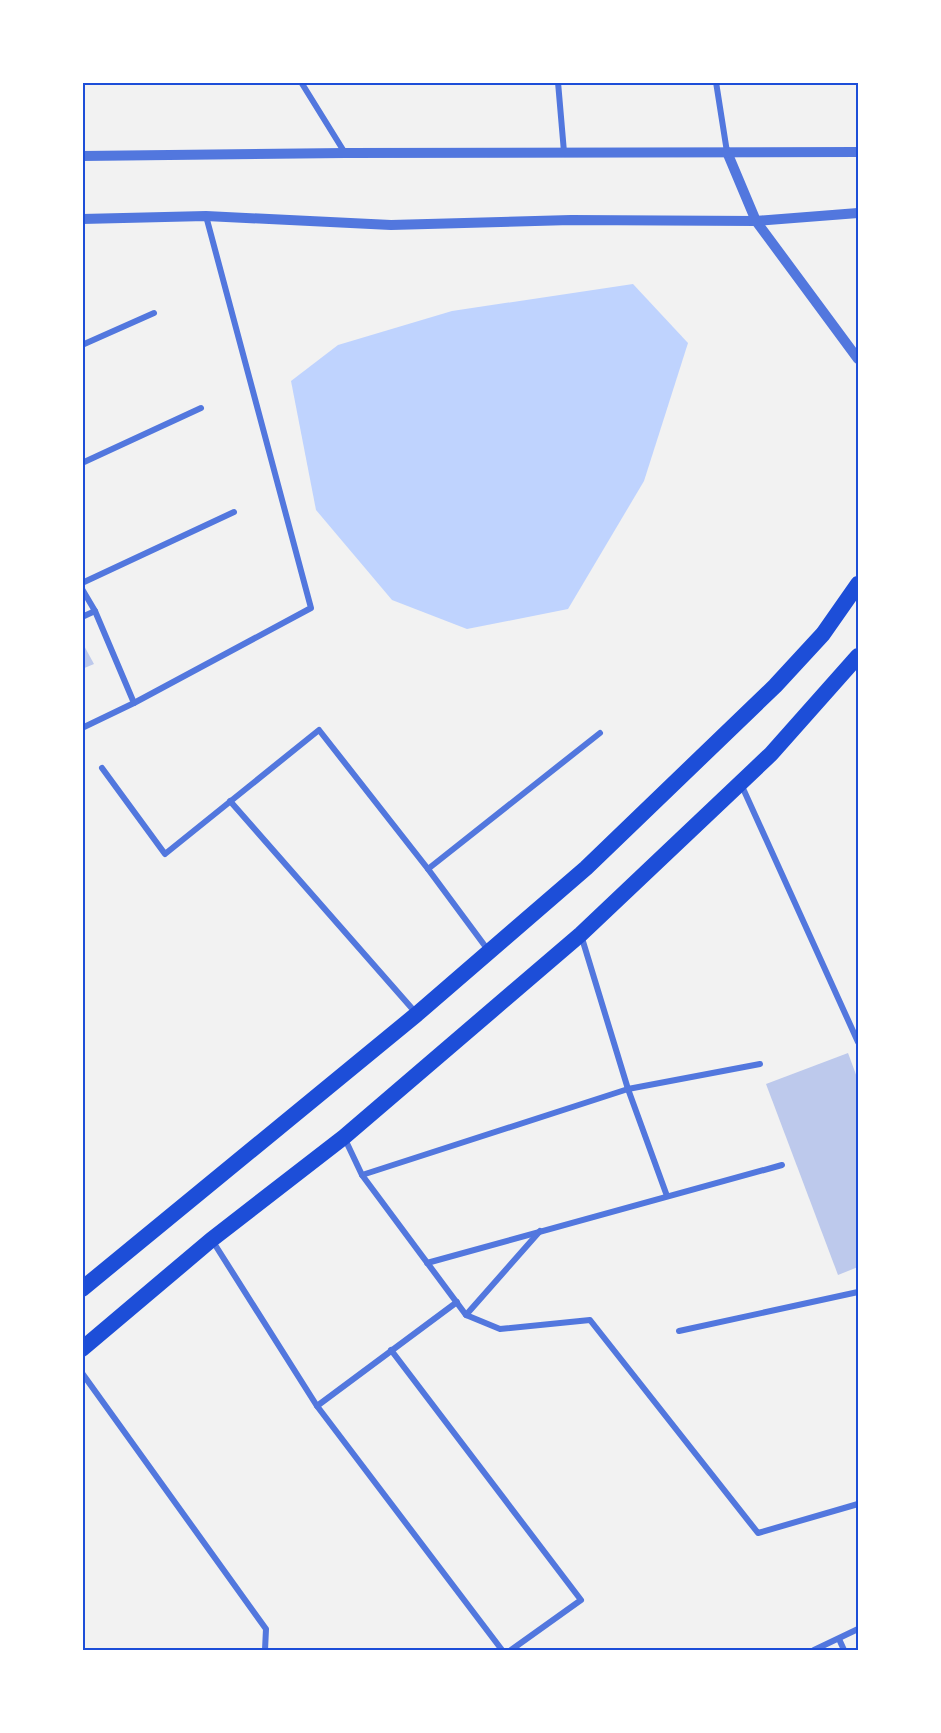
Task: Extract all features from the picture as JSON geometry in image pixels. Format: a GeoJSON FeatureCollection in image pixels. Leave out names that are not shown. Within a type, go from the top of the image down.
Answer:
{"type":"FeatureCollection","features":[{"type":"Feature","properties":{"kind":"highway"},"geometry":{"type":"LineString","coordinates":[[82,1288],[417,1014],[586,868],[775,686],[823,634],[858,584]]}},
{"type":"Feature","properties":{"kind":"highway"},"geometry":{"type":"LineString","coordinates":[[82,1349],[212,1240],[344,1137],[581,934],[771,754],[858,656]]}},
{"type":"Feature","properties":{"kind":"street"},"geometry":{"type":"LineString","coordinates":[[301,82],[345,153]]}},
{"type":"Feature","properties":{"kind":"street"},"geometry":{"type":"LineString","coordinates":[[558,82],[564,152]]}},
{"type":"Feature","properties":{"kind":"street"},"geometry":{"type":"LineString","coordinates":[[716,82],[727,152],[756,221],[858,359]]}},
{"type":"Feature","properties":{"kind":"street"},"geometry":{"type":"LineString","coordinates":[[82,156],[858,152]]}},
{"type":"Feature","properties":{"kind":"street"},"geometry":{"type":"LineString","coordinates":[[82,219],[206,216],[390,225],[571,220],[756,221],[858,213]]}},
{"type":"Feature","properties":{"kind":"street"},"geometry":{"type":"LineString","coordinates":[[82,728],[134,703],[311,608],[206,216]]}},
{"type":"Feature","properties":{"kind":"street"},"geometry":{"type":"LineString","coordinates":[[82,345],[154,313]]}},
{"type":"Feature","properties":{"kind":"street"},"geometry":{"type":"LineString","coordinates":[[82,463],[201,408]]}},
{"type":"Feature","properties":{"kind":"street"},"geometry":{"type":"LineString","coordinates":[[82,583],[234,512]]}},
{"type":"Feature","properties":{"kind":"street"},"geometry":{"type":"LineString","coordinates":[[82,589],[95,611],[134,703]]}},
{"type":"Feature","properties":{"kind":"street"},"geometry":{"type":"LineString","coordinates":[[82,617],[95,611]]}},
{"type":"Feature","properties":{"kind":"street"},"geometry":{"type":"LineString","coordinates":[[102,768],[165,854],[319,730],[489,951]]}},
{"type":"Feature","properties":{"kind":"street"},"geometry":{"type":"LineString","coordinates":[[428,869],[600,733]]}},
{"type":"Feature","properties":{"kind":"street"},"geometry":{"type":"LineString","coordinates":[[740,783],[858,1042]]}},
{"type":"Feature","properties":{"kind":"street"},"geometry":{"type":"LineString","coordinates":[[230,801],[417,1014]]}},
{"type":"Feature","properties":{"kind":"street"},"geometry":{"type":"LineString","coordinates":[[581,934],[628,1089],[667,1196]]}},
{"type":"Feature","properties":{"kind":"street"},"geometry":{"type":"LineString","coordinates":[[362,1175],[628,1089],[760,1064]]}},
{"type":"Feature","properties":{"kind":"street"},"geometry":{"type":"LineString","coordinates":[[344,1137],[362,1175],[466,1315],[500,1329],[590,1320],[758,1533],[858,1504]]}},
{"type":"Feature","properties":{"kind":"street"},"geometry":{"type":"LineString","coordinates":[[427,1263],[782,1165]]}},
{"type":"Feature","properties":{"kind":"street"},"geometry":{"type":"LineString","coordinates":[[466,1315],[541,1231]]}},
{"type":"Feature","properties":{"kind":"street"},"geometry":{"type":"LineString","coordinates":[[212,1240],[317,1406],[502,1650]]}},
{"type":"Feature","properties":{"kind":"street"},"geometry":{"type":"LineString","coordinates":[[679,1331],[858,1292]]}},
{"type":"Feature","properties":{"kind":"street"},"geometry":{"type":"LineString","coordinates":[[317,1406],[457,1302]]}},
{"type":"Feature","properties":{"kind":"street"},"geometry":{"type":"LineString","coordinates":[[392,1350],[582,1600],[511,1650]]}},
{"type":"Feature","properties":{"kind":"street"},"geometry":{"type":"LineString","coordinates":[[82,1373],[267,1629],[266,1650]]}},
{"type":"Feature","properties":{"kind":"street"},"geometry":{"type":"LineString","coordinates":[[814,1650],[858,1629]]}},
{"type":"Feature","properties":{"kind":"street"},"geometry":{"type":"LineString","coordinates":[[839,1639],[844,1650]]}},
{"type":"Feature","properties":{"kind":"water"},"geometry":{"type":"Polygon","coordinates":[[[633,284],[688,343],[644,481],[568,609],[467,629],[392,600],[316,510],[291,381],[338,345],[452,311],[633,284]]]}},
{"type":"Feature","properties":{"kind":"building"},"geometry":{"type":"Polygon","coordinates":[[[82,642],[94,664],[82,669],[82,642]]]}},
{"type":"Feature","properties":{"kind":"building"},"geometry":{"type":"Polygon","coordinates":[[[848,1053],[858,1080],[858,1267],[838,1275],[766,1084],[848,1053]]]}}]}
